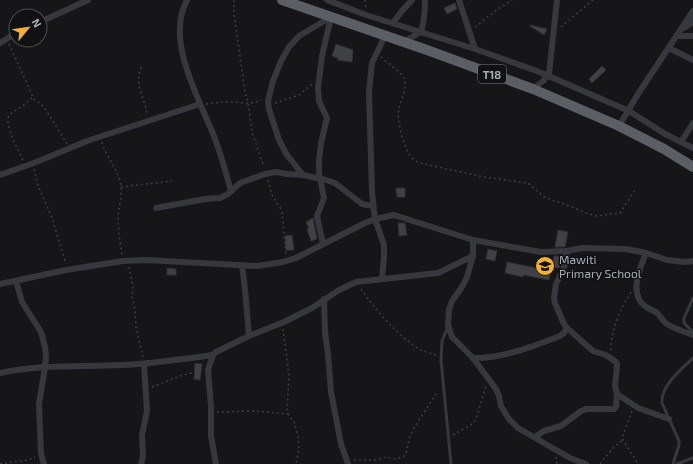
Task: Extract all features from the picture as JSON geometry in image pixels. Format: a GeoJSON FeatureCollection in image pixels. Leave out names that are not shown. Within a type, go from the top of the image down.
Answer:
{"type":"FeatureCollection","features":[{"type":"Feature","properties":{"kind":"highway","name":"T18"},"geometry":{"type":"LineString","coordinates":[[282,0],[533,89],[619,126],[664,149],[693,167]]}},
{"type":"Feature","properties":{"kind":"street"},"geometry":{"type":"LineString","coordinates":[[48,18],[88,0]]}},
{"type":"Feature","properties":{"kind":"street"},"geometry":{"type":"LineString","coordinates":[[187,0],[182,9],[180,45],[189,76],[221,155],[231,191]]}},
{"type":"Feature","properties":{"kind":"street"},"geometry":{"type":"LineString","coordinates":[[327,0],[393,23],[476,49],[548,76],[629,111],[680,142],[693,148]]}},
{"type":"Feature","properties":{"kind":"street"},"geometry":{"type":"LineString","coordinates":[[393,23],[412,0]]}},
{"type":"Feature","properties":{"kind":"street"},"geometry":{"type":"LineString","coordinates":[[403,42],[421,32],[425,0]]}},
{"type":"Feature","properties":{"kind":"street"},"geometry":{"type":"LineString","coordinates":[[459,0],[476,49]]}},
{"type":"Feature","properties":{"kind":"street"},"geometry":{"type":"LineString","coordinates":[[533,89],[548,76],[551,67],[553,34],[558,0]]}},
{"type":"Feature","properties":{"kind":"street"},"geometry":{"type":"LineString","coordinates":[[619,126],[638,94],[693,11]]}},
{"type":"Feature","properties":{"kind":"street"},"geometry":{"type":"LineString","coordinates":[[323,244],[317,216],[324,194],[320,178],[319,161],[321,143],[327,118],[318,98],[322,56],[331,17]]}},
{"type":"Feature","properties":{"kind":"street"},"geometry":{"type":"LineString","coordinates":[[303,175],[287,155],[279,140],[268,105],[273,81],[280,61],[289,47],[299,36],[331,17]]}},
{"type":"Feature","properties":{"kind":"street"},"geometry":{"type":"LineString","coordinates":[[682,28],[690,24],[693,20]]}},
{"type":"Feature","properties":{"kind":"street"},"geometry":{"type":"LineString","coordinates":[[382,280],[384,245],[375,219],[373,206],[369,92],[372,63],[385,36]]}},
{"type":"Feature","properties":{"kind":"street"},"geometry":{"type":"LineString","coordinates":[[677,36],[693,36]]}},
{"type":"Feature","properties":{"kind":"street"},"geometry":{"type":"LineString","coordinates":[[0,43],[6,39]]}},
{"type":"Feature","properties":{"kind":"street"},"geometry":{"type":"LineString","coordinates":[[669,48],[693,60]]}},
{"type":"Feature","properties":{"kind":"street"},"geometry":{"type":"LineString","coordinates":[[0,175],[100,136],[200,104]]}},
{"type":"Feature","properties":{"kind":"street"},"geometry":{"type":"LineString","coordinates":[[680,142],[693,123]]}},
{"type":"Feature","properties":{"kind":"street"},"geometry":{"type":"LineString","coordinates":[[156,208],[205,199],[220,198],[240,183],[276,172],[320,178],[335,183],[362,204],[373,206]]}},
{"type":"Feature","properties":{"kind":"street"},"geometry":{"type":"LineString","coordinates":[[0,284],[66,270],[126,261],[146,260],[258,266],[296,258],[375,219],[398,215],[473,240],[541,252],[567,251],[582,248],[626,250],[646,253],[667,260],[685,262],[693,261]]}},
{"type":"Feature","properties":{"kind":"street"},"geometry":{"type":"LineString","coordinates":[[473,240],[473,256],[464,283],[452,301],[449,310],[448,325],[454,339],[473,358],[496,389],[501,406],[509,419],[518,428],[570,458],[586,464]]}},
{"type":"Feature","properties":{"kind":"street"},"geometry":{"type":"LineString","coordinates":[[535,437],[559,427],[586,409],[614,409],[616,407],[617,393],[615,386],[617,365],[615,360],[606,355],[593,351],[567,328],[554,298],[556,284],[565,265],[567,251]]}},
{"type":"Feature","properties":{"kind":"street"},"geometry":{"type":"LineString","coordinates":[[646,253],[636,284],[639,299],[645,307],[656,312],[672,327],[693,334]]}},
{"type":"Feature","properties":{"kind":"street"},"geometry":{"type":"LineString","coordinates":[[216,464],[211,436],[208,370],[213,355],[219,350],[284,322],[312,308],[338,290],[356,282],[438,273],[473,256]]}},
{"type":"Feature","properties":{"kind":"street"},"geometry":{"type":"LineString","coordinates":[[242,265],[249,336]]}},
{"type":"Feature","properties":{"kind":"street"},"geometry":{"type":"LineString","coordinates":[[16,280],[22,302],[41,332],[46,357],[38,404],[41,454],[44,464]]}},
{"type":"Feature","properties":{"kind":"street"},"geometry":{"type":"LineString","coordinates":[[324,299],[331,392],[341,444],[347,462]]}},
{"type":"Feature","properties":{"kind":"street"},"geometry":{"type":"LineString","coordinates":[[473,358],[496,356],[526,348],[560,336],[567,328]]}},
{"type":"Feature","properties":{"kind":"street"},"geometry":{"type":"LineString","coordinates":[[0,372],[45,367],[144,364],[213,355]]}},
{"type":"Feature","properties":{"kind":"street"},"geometry":{"type":"LineString","coordinates":[[141,464],[143,456],[142,436],[148,411],[144,364]]}},
{"type":"Feature","properties":{"kind":"street"},"geometry":{"type":"LineString","coordinates":[[617,393],[634,405],[648,412],[669,419]]}},
{"type":"Feature","properties":{"kind":"lane"},"geometry":{"type":"LineString","coordinates":[[693,298],[684,318],[684,323],[693,334]]}},
{"type":"Feature","properties":{"kind":"lane"},"geometry":{"type":"LineString","coordinates":[[448,325],[442,341],[442,357],[443,384],[451,464]]}},
{"type":"Feature","properties":{"kind":"lane"},"geometry":{"type":"LineString","coordinates":[[673,464],[679,441],[662,403],[661,397],[669,383],[693,358]]}},
{"type":"Feature","properties":{"kind":"lane"},"geometry":{"type":"LineString","coordinates":[[677,464],[693,458]]}},
{"type":"Feature","properties":{"kind":"path"},"geometry":{"type":"LineString","coordinates":[[234,0],[235,25],[252,132],[272,195],[281,209],[286,261]]}},
{"type":"Feature","properties":{"kind":"path"},"geometry":{"type":"LineString","coordinates":[[470,34],[478,24],[512,0]]}},
{"type":"Feature","properties":{"kind":"path"},"geometry":{"type":"LineString","coordinates":[[553,34],[593,0]]}},
{"type":"Feature","properties":{"kind":"path"},"geometry":{"type":"LineString","coordinates":[[6,39],[33,97],[46,110],[70,148]]}},
{"type":"Feature","properties":{"kind":"path"},"geometry":{"type":"LineString","coordinates":[[377,52],[405,79],[404,89],[398,108],[398,119],[406,147],[412,159],[420,163],[484,177],[528,183],[544,197],[597,216],[618,214],[621,212],[635,190]]}},
{"type":"Feature","properties":{"kind":"path"},"geometry":{"type":"LineString","coordinates":[[141,67],[138,75],[140,92],[147,113],[146,121]]}},
{"type":"Feature","properties":{"kind":"path"},"geometry":{"type":"LineString","coordinates":[[268,105],[299,96],[320,75]]}},
{"type":"Feature","properties":{"kind":"path"},"geometry":{"type":"LineString","coordinates":[[200,104],[226,102],[256,103],[270,95]]}},
{"type":"Feature","properties":{"kind":"path"},"geometry":{"type":"LineString","coordinates":[[26,166],[11,133],[8,118],[9,115],[33,97]]}},
{"type":"Feature","properties":{"kind":"path"},"geometry":{"type":"LineString","coordinates":[[100,136],[105,152],[118,176],[122,187],[118,214],[119,231],[133,288],[132,296],[136,327],[144,364]]}},
{"type":"Feature","properties":{"kind":"path"},"geometry":{"type":"LineString","coordinates":[[34,163],[34,172],[37,184],[56,230],[66,264],[66,270]]}},
{"type":"Feature","properties":{"kind":"path"},"geometry":{"type":"LineString","coordinates":[[122,187],[172,181]]}},
{"type":"Feature","properties":{"kind":"path"},"geometry":{"type":"LineString","coordinates":[[356,282],[371,304],[397,332],[421,350],[442,357]]}},
{"type":"Feature","properties":{"kind":"path"},"geometry":{"type":"LineString","coordinates":[[610,358],[611,342],[615,327],[625,302],[636,284]]}},
{"type":"Feature","properties":{"kind":"path"},"geometry":{"type":"LineString","coordinates":[[284,322],[283,336],[289,375],[288,414],[294,422],[298,436],[299,450],[296,464]]}},
{"type":"Feature","properties":{"kind":"path"},"geometry":{"type":"LineString","coordinates":[[146,389],[158,386],[183,375],[208,370]]}},
{"type":"Feature","properties":{"kind":"path"},"geometry":{"type":"LineString","coordinates":[[448,438],[472,424],[476,419],[488,380]]}},
{"type":"Feature","properties":{"kind":"path"},"geometry":{"type":"LineString","coordinates":[[347,462],[375,460],[386,457],[395,459],[403,457],[412,432],[443,384]]}},
{"type":"Feature","properties":{"kind":"path"},"geometry":{"type":"LineString","coordinates":[[600,464],[622,440],[623,433],[634,405]]}},
{"type":"Feature","properties":{"kind":"path"},"geometry":{"type":"LineString","coordinates":[[211,413],[255,411],[288,414]]}},
{"type":"Feature","properties":{"kind":"path"},"geometry":{"type":"LineString","coordinates":[[622,440],[638,464]]}},
{"type":"Feature","properties":{"kind":"path"},"geometry":{"type":"LineString","coordinates":[[0,464],[28,460],[41,454]]}},
{"type":"Feature","properties":{"kind":"building"},"geometry":{"type":"Polygon","coordinates":[[[455,3],[457,9],[447,14],[444,8],[455,3]]]}},
{"type":"Feature","properties":{"kind":"building"},"geometry":{"type":"Polygon","coordinates":[[[530,25],[547,29],[544,35],[530,25]]]}},
{"type":"Feature","properties":{"kind":"building"},"geometry":{"type":"Polygon","coordinates":[[[336,44],[353,50],[352,62],[337,60],[338,58],[332,56],[336,44]]]}},
{"type":"Feature","properties":{"kind":"building"},"geometry":{"type":"Polygon","coordinates":[[[602,66],[606,70],[592,83],[589,79],[602,66]]]}},
{"type":"Feature","properties":{"kind":"building"},"geometry":{"type":"Polygon","coordinates":[[[396,188],[405,188],[405,197],[397,197],[396,188]]]}},
{"type":"Feature","properties":{"kind":"building"},"geometry":{"type":"Polygon","coordinates":[[[313,218],[317,239],[311,241],[307,229],[309,228],[306,222],[313,218]]]}},
{"type":"Feature","properties":{"kind":"building"},"geometry":{"type":"Polygon","coordinates":[[[398,223],[405,223],[407,235],[399,236],[398,223]]]}},
{"type":"Feature","properties":{"kind":"building"},"geometry":{"type":"Polygon","coordinates":[[[558,230],[568,232],[565,247],[555,247],[558,230]]]}},
{"type":"Feature","properties":{"kind":"building"},"geometry":{"type":"Polygon","coordinates":[[[292,235],[294,250],[286,250],[285,236],[292,235]]]}},
{"type":"Feature","properties":{"kind":"building"},"geometry":{"type":"Polygon","coordinates":[[[488,249],[497,251],[495,261],[486,259],[488,249]]]}},
{"type":"Feature","properties":{"kind":"building"},"geometry":{"type":"Polygon","coordinates":[[[554,256],[562,256],[559,268],[552,267],[554,256]]]}},
{"type":"Feature","properties":{"kind":"building"},"geometry":{"type":"Polygon","coordinates":[[[507,262],[551,271],[549,280],[505,273],[507,262]]]}},
{"type":"Feature","properties":{"kind":"building"},"geometry":{"type":"Polygon","coordinates":[[[167,268],[176,269],[176,275],[167,275],[167,268]]]}},
{"type":"Feature","properties":{"kind":"building"},"geometry":{"type":"Polygon","coordinates":[[[195,363],[202,364],[200,380],[194,379],[195,363]]]}},
{"type":"Feature","properties":{"kind":"place","name":"Mawiti Primary School"},"geometry":{"type":"Point","coordinates":[545,266]}}]}
